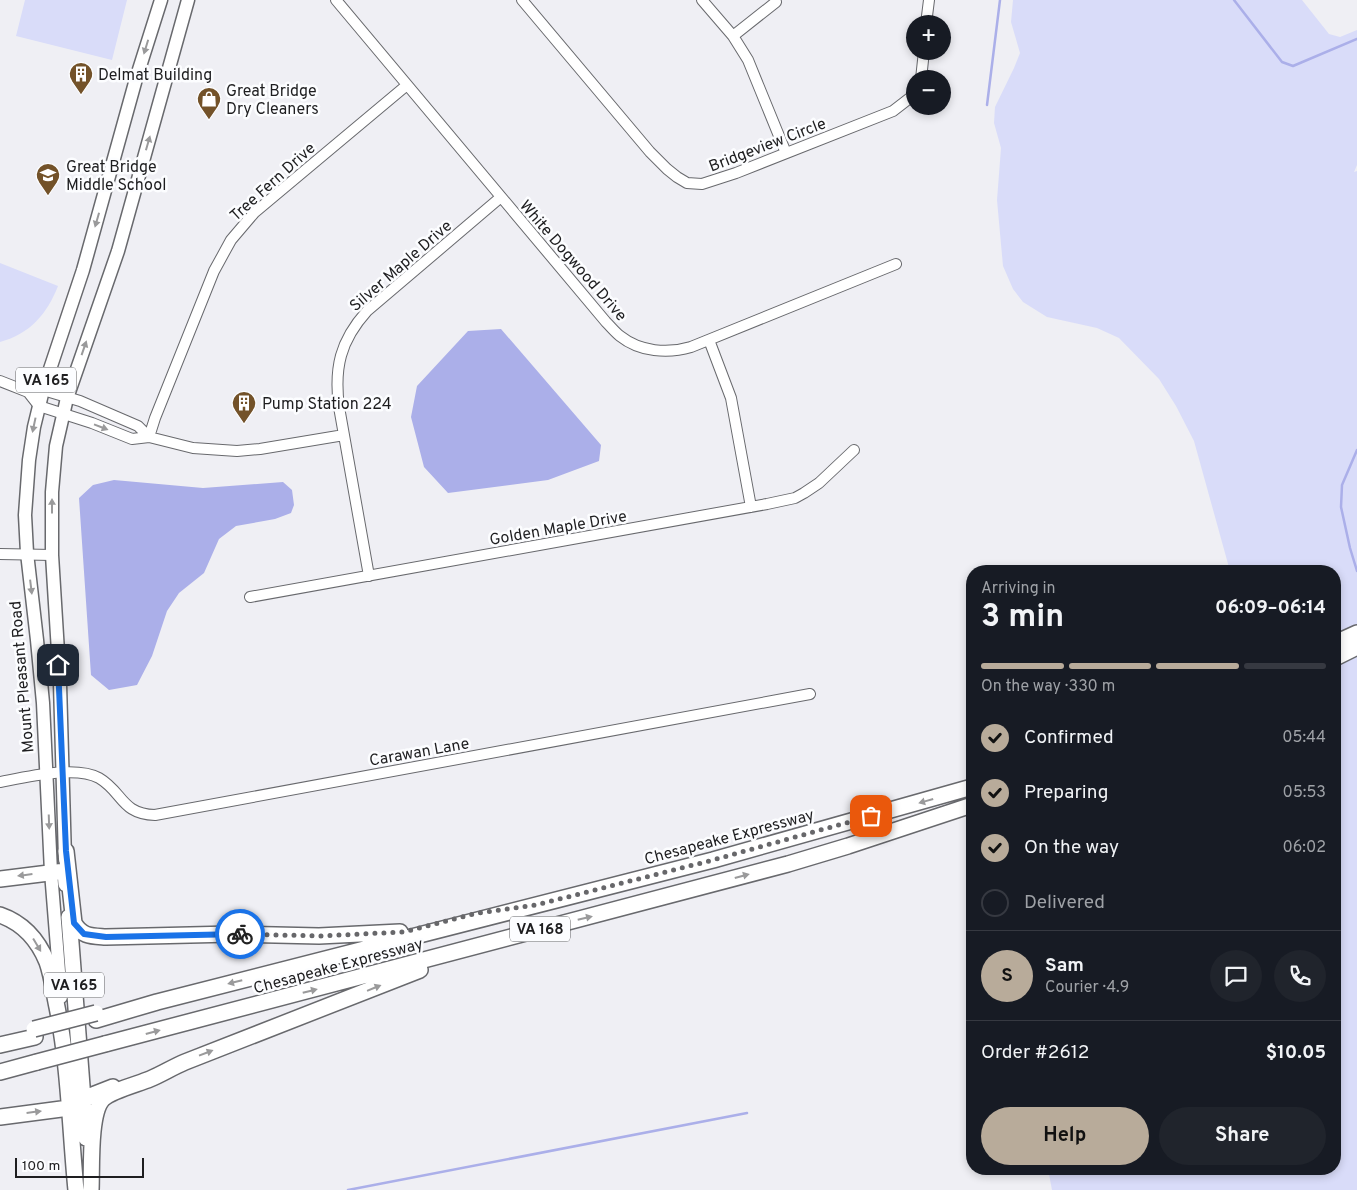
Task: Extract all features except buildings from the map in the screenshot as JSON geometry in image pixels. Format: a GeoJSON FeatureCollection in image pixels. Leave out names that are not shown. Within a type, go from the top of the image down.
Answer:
{"type":"FeatureCollection","features":[{"type":"Feature","properties":{"kind":"highway"},"geometry":{"type":"LineString","coordinates":[[1341,640],[1357,633]]}},
{"type":"Feature","properties":{"kind":"highway"},"geometry":{"type":"LineString","coordinates":[[1341,655],[1357,647]]}},
{"type":"Feature","properties":{"kind":"highway","name":"Chesapeake Expressway"},"geometry":{"type":"LineString","coordinates":[[0,1045],[35,1033],[96,1017],[787,840],[966,789]]}},
{"type":"Feature","properties":{"kind":"highway","name":"Chesapeake Expressway"},"geometry":{"type":"LineString","coordinates":[[0,1072],[788,864],[966,807]]}},
{"type":"Feature","properties":{"kind":"highway"},"geometry":{"type":"LineString","coordinates":[[66,851],[74,923],[87,936],[232,934],[319,936],[379,934],[404,932],[478,913],[536,905]]}},
{"type":"Feature","properties":{"kind":"highway"},"geometry":{"type":"LineString","coordinates":[[0,879],[58,872]]}},
{"type":"Feature","properties":{"kind":"highway","name":"Mount Pleasant Road"},"geometry":{"type":"LineString","coordinates":[[58,872],[83,1099],[90,1190]]}},
{"type":"Feature","properties":{"kind":"highway"},"geometry":{"type":"LineString","coordinates":[[0,915],[13,920],[27,931],[36,942],[47,962],[64,1043]]}},
{"type":"Feature","properties":{"kind":"highway"},"geometry":{"type":"LineString","coordinates":[[0,1117],[69,1108],[83,1099],[185,1062],[436,965],[465,950]]}},
{"type":"Feature","properties":{"kind":"highway"},"geometry":{"type":"LineString","coordinates":[[0,1035],[35,1033]]}},
{"type":"Feature","properties":{"kind":"highway","name":"Mount Pleasant Road"},"geometry":{"type":"LineString","coordinates":[[64,1043],[76,1190]]}},
{"type":"Feature","properties":{"kind":"highway"},"geometry":{"type":"LineString","coordinates":[[90,1190],[95,1118],[98,1106],[108,1096],[185,1062]]}},
{"type":"Feature","properties":{"kind":"main road","name":"Mount Pleasant Road"},"geometry":{"type":"LineString","coordinates":[[64,1043],[58,872],[47,774],[40,667],[26,554],[25,515],[29,460],[34,427],[43,390],[85,262],[160,0]]}},
{"type":"Feature","properties":{"kind":"main road","name":"Mount Pleasant Road"},"geometry":{"type":"LineString","coordinates":[[58,872],[66,851],[60,684],[52,555],[52,492],[56,446],[62,413],[118,251],[188,0]]}},
{"type":"Feature","properties":{"kind":"street","name":"White Dogwood Drive"},"geometry":{"type":"LineString","coordinates":[[336,0],[620,337],[642,347],[661,351],[683,349],[896,264]]}},
{"type":"Feature","properties":{"kind":"street","name":"Bridgeview Circle"},"geometry":{"type":"LineString","coordinates":[[522,0],[666,170],[687,183],[702,184],[716,181],[893,111],[906,101]]}},
{"type":"Feature","properties":{"kind":"street"},"geometry":{"type":"LineString","coordinates":[[702,0],[733,36],[748,60],[786,153]]}},
{"type":"Feature","properties":{"kind":"street"},"geometry":{"type":"LineString","coordinates":[[927,15],[929,0]]}},
{"type":"Feature","properties":{"kind":"street"},"geometry":{"type":"LineString","coordinates":[[733,36],[776,2]]}},
{"type":"Feature","properties":{"kind":"street","name":"Tree Fern Drive"},"geometry":{"type":"LineString","coordinates":[[149,438],[155,418],[214,270],[231,240],[254,213],[407,85]]}},
{"type":"Feature","properties":{"kind":"street","name":"Silver Maple Drive"},"geometry":{"type":"LineString","coordinates":[[369,576],[338,407],[336,384],[343,348],[355,324],[378,301],[501,197]]}},
{"type":"Feature","properties":{"kind":"street"},"geometry":{"type":"LineString","coordinates":[[709,340],[730,398],[751,507]]}},
{"type":"Feature","properties":{"kind":"street"},"geometry":{"type":"LineString","coordinates":[[0,381],[28,392],[43,390],[109,413],[138,426],[149,438]]}},
{"type":"Feature","properties":{"kind":"street"},"geometry":{"type":"LineString","coordinates":[[28,392],[39,406],[132,439],[149,438],[193,448],[237,451],[344,435]]}},
{"type":"Feature","properties":{"kind":"street","name":"Golden Maple Drive"},"geometry":{"type":"LineString","coordinates":[[250,597],[795,498],[819,483],[854,450]]}},
{"type":"Feature","properties":{"kind":"street"},"geometry":{"type":"LineString","coordinates":[[0,554],[52,555]]}},
{"type":"Feature","properties":{"kind":"street","name":"Carawan Lane"},"geometry":{"type":"LineString","coordinates":[[0,782],[47,774],[85,774],[99,778],[107,784],[127,806],[142,814],[155,815],[810,694]]}},
{"type":"Feature","properties":{"kind":"shaded area"},"geometry":{"type":"Polygon","coordinates":[[[25,0],[127,0],[112,60],[16,36],[25,0]]]}},
{"type":"Feature","properties":{"kind":"shaded area"},"geometry":{"type":"Polygon","coordinates":[[[1013,0],[1302,0],[1329,34],[1340,37],[1357,30],[1357,165],[1354,172],[1357,171],[1357,1190],[1052,1190],[1049,1175],[1341,1175],[1341,565],[1228,565],[1194,441],[1176,406],[1159,379],[1119,338],[1097,328],[1047,317],[1023,302],[1013,289],[1003,266],[997,200],[1001,148],[994,123],[995,107],[1020,53],[1011,22],[1013,0]]]}},
{"type":"Feature","properties":{"kind":"shaded area"},"geometry":{"type":"Polygon","coordinates":[[[0,263],[58,286],[49,305],[36,322],[20,334],[0,342],[0,263]]]}},
{"type":"Feature","properties":{"kind":"water"},"geometry":{"type":"Polygon","coordinates":[[[501,329],[601,445],[599,461],[548,480],[448,493],[424,467],[411,417],[417,386],[468,331],[501,329]]]}},
{"type":"Feature","properties":{"kind":"water"},"geometry":{"type":"Polygon","coordinates":[[[114,480],[203,488],[283,482],[292,490],[294,505],[291,513],[275,519],[236,526],[219,539],[204,573],[179,593],[167,611],[152,656],[137,685],[109,690],[91,675],[79,498],[93,485],[114,480]]]}},
{"type":"Feature","properties":{"kind":"waterway"},"geometry":{"type":"LineString","coordinates":[[987,105],[1000,0]]}},
{"type":"Feature","properties":{"kind":"waterway"},"geometry":{"type":"LineString","coordinates":[[1234,0],[1282,62],[1293,66],[1357,39]]}},
{"type":"Feature","properties":{"kind":"waterway"},"geometry":{"type":"LineString","coordinates":[[1357,450],[1342,485],[1341,507],[1357,571]]}},
{"type":"Feature","properties":{"kind":"waterway"},"geometry":{"type":"LineString","coordinates":[[348,1190],[747,1113]]}},
{"type":"Feature","properties":{"kind":"way so far"},"geometry":{"type":"LineString","coordinates":[[240,934],[319,936],[404,932],[478,913],[536,905],[713,860],[871,816]]}},
{"type":"Feature","properties":{"kind":"place","name":"Delmat Building"},"geometry":{"type":"Point","coordinates":[81,95]}},
{"type":"Feature","properties":{"kind":"place","name":"Great Bridge Dry Cleaners"},"geometry":{"type":"Point","coordinates":[209,120]}},
{"type":"Feature","properties":{"kind":"place","name":"Great Bridge Middle School"},"geometry":{"type":"Point","coordinates":[48,196]}},
{"type":"Feature","properties":{"kind":"place","name":"Pump Station 224"},"geometry":{"type":"Point","coordinates":[244,424]}},
{"type":"Feature","properties":{"kind":"route"},"geometry":{"type":"LineString","coordinates":[[58,665],[66,851],[72,913],[74,923],[78,929],[87,936],[106,937],[240,934]]}}]}
